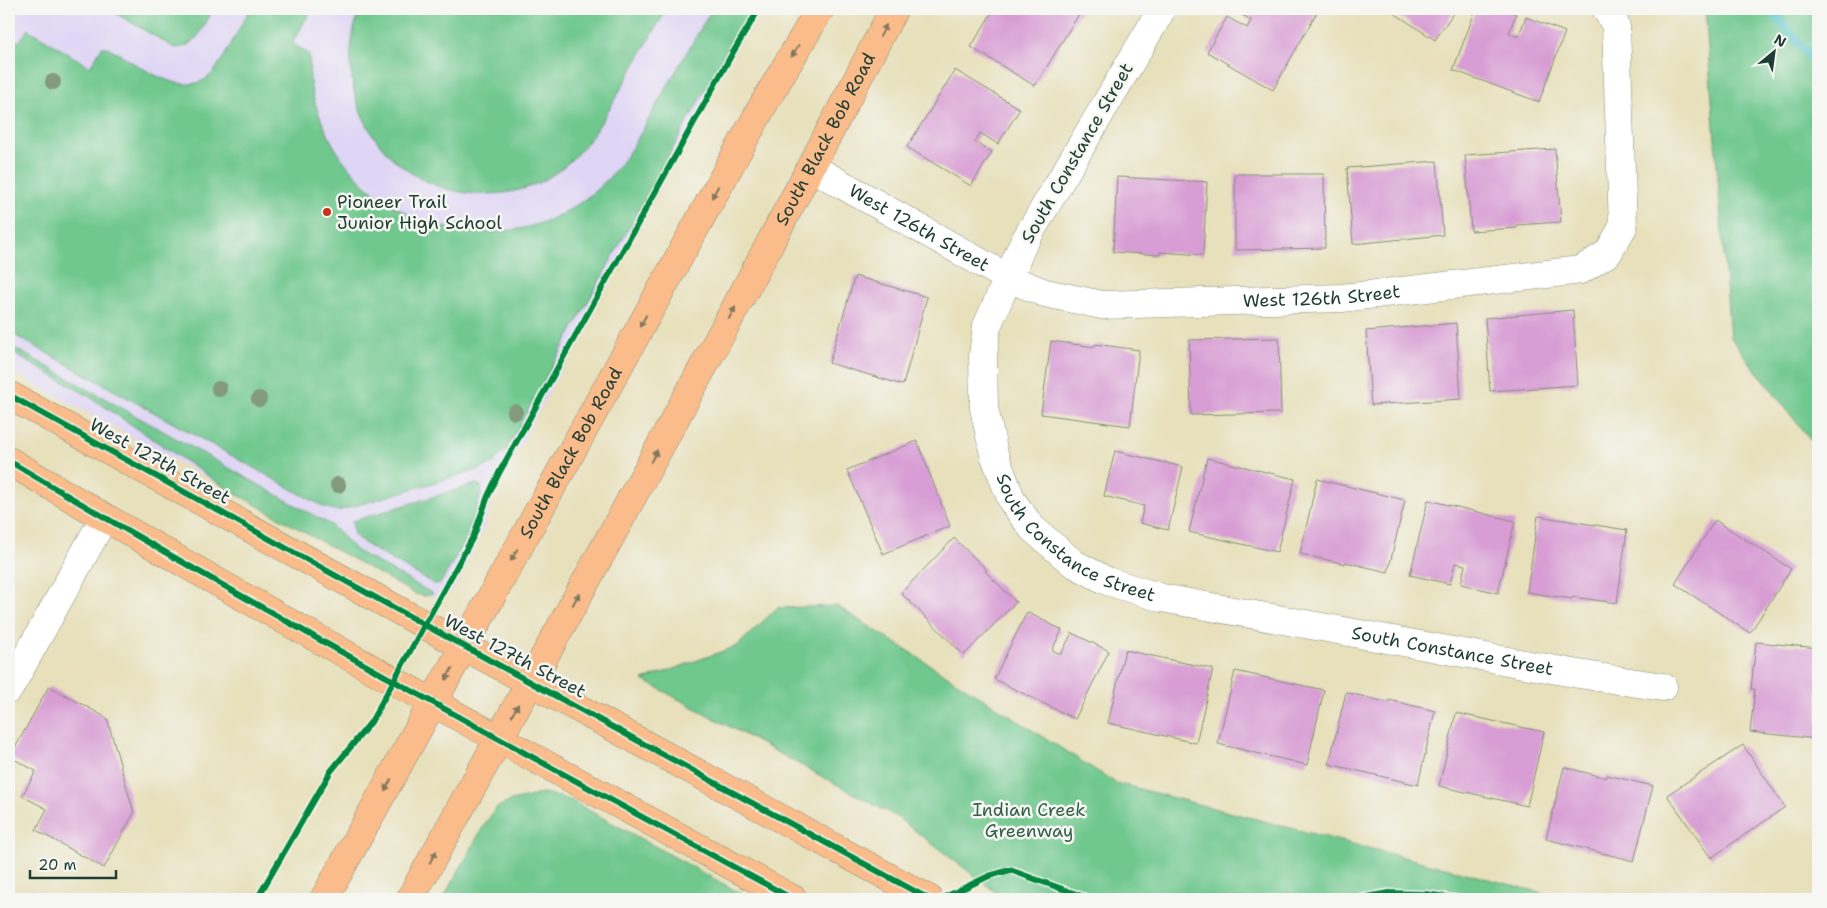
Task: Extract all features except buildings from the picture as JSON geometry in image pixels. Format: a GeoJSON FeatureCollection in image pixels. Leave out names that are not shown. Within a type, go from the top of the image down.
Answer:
{"type":"FeatureCollection","features":[{"type":"Feature","properties":{"kind":"main road","name":"South Black Bob Road"},"geometry":{"type":"LineString","coordinates":[[324,899],[766,100],[820,9]]}},
{"type":"Feature","properties":{"kind":"main road","name":"South Black Bob Road"},"geometry":{"type":"LineString","coordinates":[[410,899],[811,167],[894,9]]}},
{"type":"Feature","properties":{"kind":"main road","name":"West 127th Street"},"geometry":{"type":"LineString","coordinates":[[9,395],[464,646],[929,899]]}},
{"type":"Feature","properties":{"kind":"main road"},"geometry":{"type":"LineString","coordinates":[[9,461],[104,518],[433,702],[793,899]]}},
{"type":"Feature","properties":{"kind":"street","name":"South Constance Street"},"geometry":{"type":"LineString","coordinates":[[1162,9],[1023,244],[987,326],[983,355],[984,408],[994,454],[1012,501],[1017,508],[1032,528],[1073,563],[1107,581],[1162,598],[1579,674],[1663,687]]}},
{"type":"Feature","properties":{"kind":"street","name":"West 126th Street"},"geometry":{"type":"LineString","coordinates":[[811,167],[1008,278],[1045,293],[1102,305],[1342,298],[1581,270],[1608,253],[1622,227],[1616,26],[1606,9]]}},
{"type":"Feature","properties":{"kind":"street"},"geometry":{"type":"LineString","coordinates":[[9,689],[104,518]]}},
{"type":"Feature","properties":{"kind":"shaded area","name":"Pioneer Trail Junior High School"},"geometry":{"type":"Polygon","coordinates":[[[9,9],[759,9],[732,54],[493,496],[484,528],[453,590],[433,597],[425,596],[9,370],[9,9]]]}},
{"type":"Feature","properties":{"kind":"green space"},"geometry":{"type":"Polygon","coordinates":[[[108,9],[214,9],[195,40],[183,47],[175,48],[108,9]]]}},
{"type":"Feature","properties":{"kind":"green space","name":"Pioneer Trail Junior High School"},"geometry":{"type":"Polygon","coordinates":[[[250,9],[312,9],[292,43],[309,54],[311,88],[328,135],[343,160],[367,186],[394,206],[425,221],[457,230],[490,232],[523,228],[555,217],[585,199],[598,188],[620,165],[629,152],[712,9],[752,9],[726,52],[506,450],[492,464],[338,511],[324,507],[9,332],[9,36],[19,42],[28,29],[90,67],[102,47],[108,47],[162,78],[177,83],[192,84],[205,80],[216,69],[250,9]]]}},
{"type":"Feature","properties":{"kind":"green space"},"geometry":{"type":"Polygon","coordinates":[[[360,9],[667,9],[602,122],[576,155],[554,174],[538,183],[504,193],[486,194],[451,190],[420,178],[394,160],[374,136],[359,107],[352,76],[352,43],[360,9]]]}},
{"type":"Feature","properties":{"kind":"green space"},"geometry":{"type":"Polygon","coordinates":[[[1705,9],[1818,9],[1818,450],[1730,337],[1705,9]]]}},
{"type":"Feature","properties":{"kind":"green space"},"geometry":{"type":"Polygon","coordinates":[[[9,345],[331,525],[357,551],[433,594],[425,596],[415,594],[226,488],[87,395],[9,351],[9,345]]]}},
{"type":"Feature","properties":{"kind":"green space"},"geometry":{"type":"Polygon","coordinates":[[[476,484],[481,486],[482,491],[468,536],[440,584],[434,584],[368,546],[354,535],[352,521],[476,484]]]}},
{"type":"Feature","properties":{"kind":"green space","name":"Indian Creek Greenway"},"geometry":{"type":"Polygon","coordinates":[[[837,606],[1116,783],[1566,899],[1005,899],[897,817],[643,680],[737,646],[777,608],[837,606]]]}},
{"type":"Feature","properties":{"kind":"green space"},"geometry":{"type":"Polygon","coordinates":[[[545,793],[570,800],[751,899],[443,899],[483,827],[496,808],[511,801],[545,793]]]}},
{"type":"Feature","properties":{"kind":"waterway"},"geometry":{"type":"LineString","coordinates":[[1770,9],[1818,66]]}},
{"type":"Feature","properties":{"kind":"cycle path"},"geometry":{"type":"LineString","coordinates":[[257,899],[331,771],[371,722],[474,535],[488,496],[499,473],[732,54],[759,9]]}},
{"type":"Feature","properties":{"kind":"cycle path"},"geometry":{"type":"LineString","coordinates":[[9,395],[425,625],[929,899]]}},
{"type":"Feature","properties":{"kind":"cycle path"},"geometry":{"type":"LineString","coordinates":[[9,461],[301,629],[793,899]]}},
{"type":"Feature","properties":{"kind":"cycle path"},"geometry":{"type":"LineString","coordinates":[[941,899],[989,876],[1010,870],[1090,899]]}},
{"type":"Feature","properties":{"kind":"cycle path"},"geometry":{"type":"LineString","coordinates":[[1356,899],[1388,893],[1426,894],[1460,899]]}},
{"type":"Feature","properties":{"kind":"place","name":"Pioneer Trail Junior High School"},"geometry":{"type":"Point","coordinates":[327,212]}}]}
